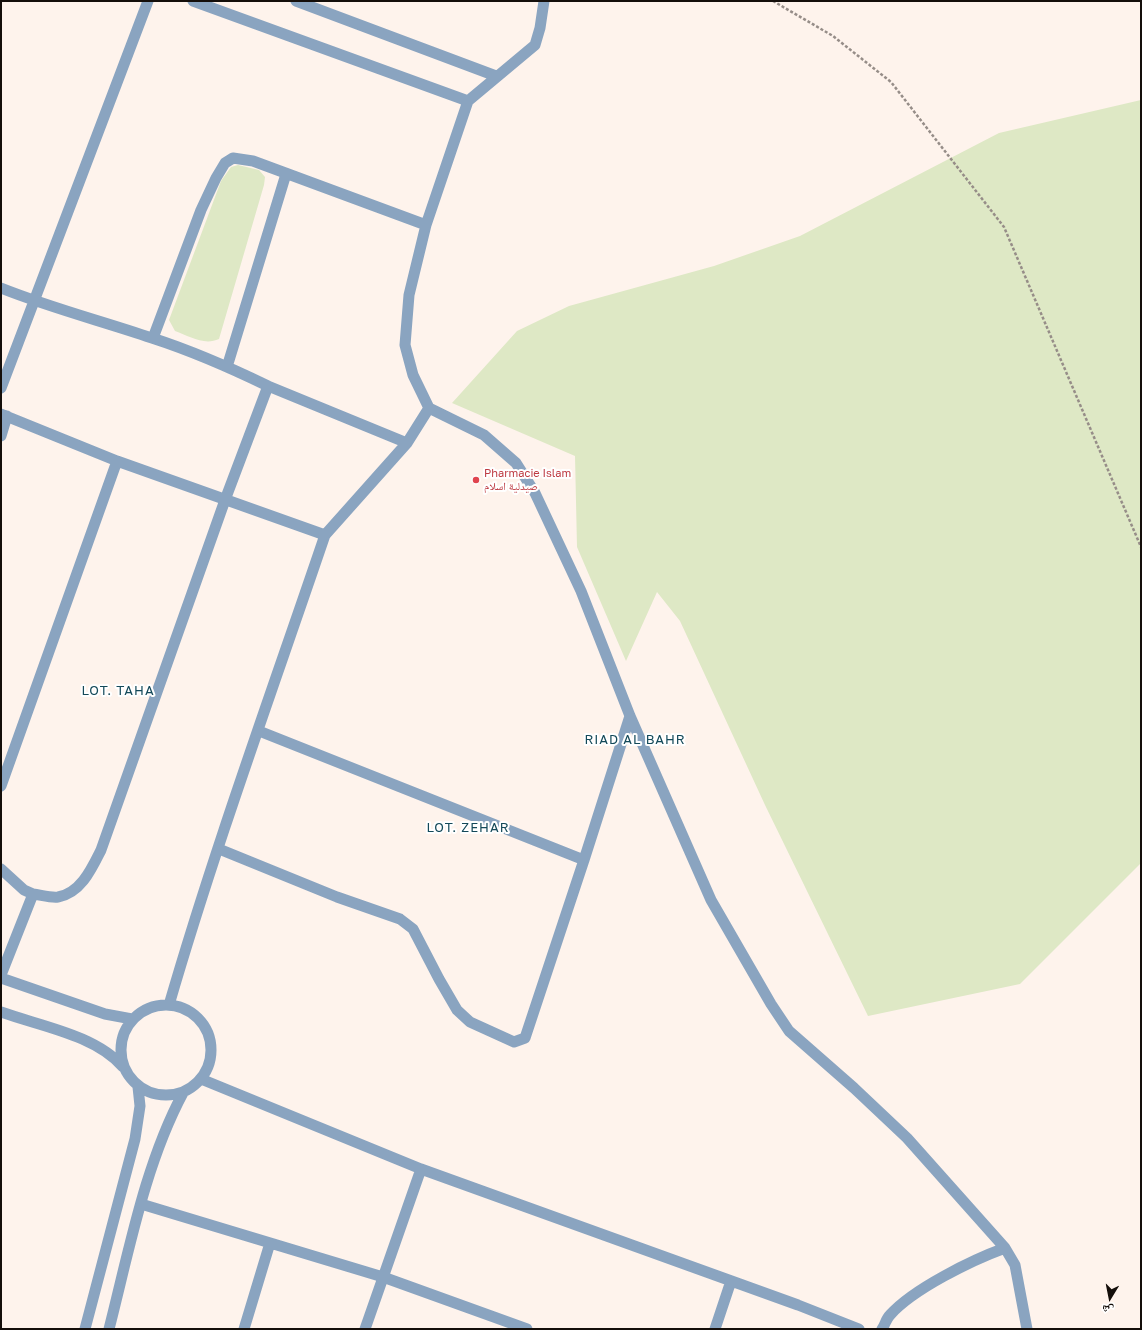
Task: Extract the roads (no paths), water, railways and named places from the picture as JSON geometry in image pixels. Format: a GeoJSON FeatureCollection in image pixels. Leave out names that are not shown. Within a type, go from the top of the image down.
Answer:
{"type":"FeatureCollection","features":[{"type":"Feature","properties":{"kind":"street"},"geometry":{"type":"LineString","coordinates":[[1,388],[148,1]]}},
{"type":"Feature","properties":{"kind":"street"},"geometry":{"type":"LineString","coordinates":[[193,1],[468,102]]}},
{"type":"Feature","properties":{"kind":"street"},"geometry":{"type":"LineString","coordinates":[[296,1],[496,76]]}},
{"type":"Feature","properties":{"kind":"street"},"geometry":{"type":"LineString","coordinates":[[544,1],[540,28],[535,45],[496,76],[468,102],[426,225],[409,295],[405,345],[413,375],[429,408],[484,435],[516,463],[535,493],[575,578],[630,716],[711,900],[771,1004],[789,1031],[854,1088],[907,1138],[1005,1248],[1015,1265],[1027,1329]]}},
{"type":"Feature","properties":{"kind":"street"},"geometry":{"type":"LineString","coordinates":[[153,338],[201,210],[225,163],[233,158],[242,158],[426,225]]}},
{"type":"Feature","properties":{"kind":"street"},"geometry":{"type":"LineString","coordinates":[[227,367],[286,174]]}},
{"type":"Feature","properties":{"kind":"street"},"geometry":{"type":"LineString","coordinates":[[1,288],[34,301],[153,338],[227,367],[268,386],[407,443]]}},
{"type":"Feature","properties":{"kind":"street"},"geometry":{"type":"LineString","coordinates":[[1,869],[24,890],[34,894],[58,897],[74,890],[87,877],[101,850],[225,500],[268,386]]}},
{"type":"Feature","properties":{"kind":"street"},"geometry":{"type":"LineString","coordinates":[[169,1005],[192,924],[219,849],[232,805],[259,731],[325,535],[407,443],[429,408]]}},
{"type":"Feature","properties":{"kind":"street"},"geometry":{"type":"LineString","coordinates":[[1,436],[4,415],[117,461],[325,535]]}},
{"type":"Feature","properties":{"kind":"street"},"geometry":{"type":"LineString","coordinates":[[1,786],[117,461]]}},
{"type":"Feature","properties":{"kind":"street"},"geometry":{"type":"LineString","coordinates":[[219,849],[337,898],[400,919],[413,929],[439,979],[458,1010],[470,1022],[514,1042],[525,1038],[630,716]]}},
{"type":"Feature","properties":{"kind":"street"},"geometry":{"type":"LineString","coordinates":[[259,731],[584,860]]}},
{"type":"Feature","properties":{"kind":"street"},"geometry":{"type":"LineString","coordinates":[[34,894],[1,977],[105,1014],[132,1019]]}},
{"type":"Feature","properties":{"kind":"street"},"geometry":{"type":"LineString","coordinates":[[109,1329],[142,1204],[162,1136],[168,1119],[183,1093],[201,1079],[211,1058],[209,1035],[196,1015],[169,1005],[151,1007],[132,1019],[120,1042],[123,1067]]}},
{"type":"Feature","properties":{"kind":"street"},"geometry":{"type":"LineString","coordinates":[[1,1012],[80,1038],[113,1056],[138,1087],[140,1106],[135,1139],[85,1329]]}},
{"type":"Feature","properties":{"kind":"street"},"geometry":{"type":"LineString","coordinates":[[201,1079],[421,1169],[859,1329]]}},
{"type":"Feature","properties":{"kind":"street"},"geometry":{"type":"LineString","coordinates":[[138,1087],[160,1095],[183,1093]]}},
{"type":"Feature","properties":{"kind":"street"},"geometry":{"type":"LineString","coordinates":[[365,1329],[421,1169]]}},
{"type":"Feature","properties":{"kind":"street"},"geometry":{"type":"LineString","coordinates":[[142,1204],[383,1278],[527,1329]]}},
{"type":"Feature","properties":{"kind":"street"},"geometry":{"type":"LineString","coordinates":[[244,1329],[270,1243]]}},
{"type":"Feature","properties":{"kind":"street"},"geometry":{"type":"LineString","coordinates":[[882,1329],[889,1316],[908,1299],[960,1268],[985,1255],[1005,1248]]}},
{"type":"Feature","properties":{"kind":"street"},"geometry":{"type":"LineString","coordinates":[[715,1329],[731,1281]]}},
{"type":"Feature","properties":{"kind":"place","name":"Pharmacie Islam صيدلية اسلام"},"geometry":{"type":"Point","coordinates":[476,480]}},
{"type":"Feature","properties":{"kind":"district","name":"LOT. TAHA"},"geometry":{"type":"Point","coordinates":[118,691]}},
{"type":"Feature","properties":{"kind":"district","name":"RIAD AL BAHR"},"geometry":{"type":"Point","coordinates":[635,740]}},
{"type":"Feature","properties":{"kind":"district","name":"LOT. ZEHAR"},"geometry":{"type":"Point","coordinates":[468,828]}}]}
